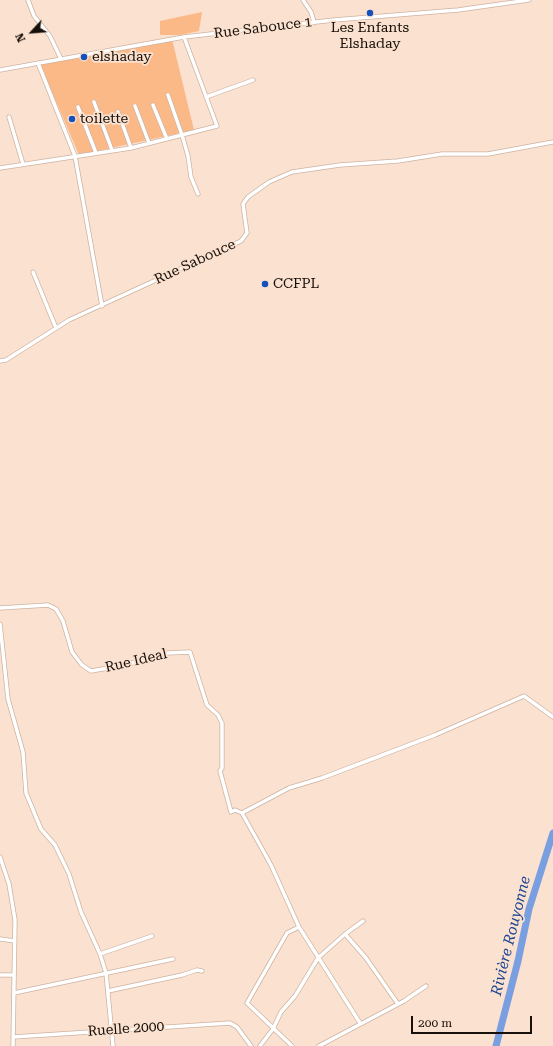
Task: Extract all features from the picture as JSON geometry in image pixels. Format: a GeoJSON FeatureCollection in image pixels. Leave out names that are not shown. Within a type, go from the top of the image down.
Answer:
{"type":"FeatureCollection","features":[{"type":"Feature","properties":{"kind":"street"},"geometry":{"type":"LineString","coordinates":[[28,0],[34,16],[50,36],[61,59]]}},
{"type":"Feature","properties":{"kind":"street"},"geometry":{"type":"LineString","coordinates":[[303,0],[311,12],[314,22]]}},
{"type":"Feature","properties":{"kind":"street","name":"Rue Sabouce 1"},"geometry":{"type":"LineString","coordinates":[[0,70],[184,37],[314,22],[458,10],[529,0]]}},
{"type":"Feature","properties":{"kind":"street"},"geometry":{"type":"LineString","coordinates":[[0,168],[131,148],[217,126],[184,37]]}},
{"type":"Feature","properties":{"kind":"street"},"geometry":{"type":"LineString","coordinates":[[38,63],[75,156],[102,306]]}},
{"type":"Feature","properties":{"kind":"street"},"geometry":{"type":"LineString","coordinates":[[206,97],[253,80]]}},
{"type":"Feature","properties":{"kind":"street"},"geometry":{"type":"LineString","coordinates":[[168,95],[182,135],[188,156],[191,177],[198,194]]}},
{"type":"Feature","properties":{"kind":"street"},"geometry":{"type":"LineString","coordinates":[[94,102],[112,150]]}},
{"type":"Feature","properties":{"kind":"street"},"geometry":{"type":"LineString","coordinates":[[153,105],[167,139]]}},
{"type":"Feature","properties":{"kind":"street"},"geometry":{"type":"LineString","coordinates":[[135,106],[150,144]]}},
{"type":"Feature","properties":{"kind":"street"},"geometry":{"type":"LineString","coordinates":[[78,107],[96,154]]}},
{"type":"Feature","properties":{"kind":"street"},"geometry":{"type":"LineString","coordinates":[[118,112],[131,148]]}},
{"type":"Feature","properties":{"kind":"street"},"geometry":{"type":"LineString","coordinates":[[9,117],[23,164]]}},
{"type":"Feature","properties":{"kind":"street","name":"Rue Sabouce"},"geometry":{"type":"LineString","coordinates":[[0,362],[6,360],[70,320],[241,241],[247,233],[243,204],[248,197],[269,182],[292,172],[340,165],[398,161],[442,154],[488,154],[553,142]]}},
{"type":"Feature","properties":{"kind":"street"},"geometry":{"type":"LineString","coordinates":[[33,272],[56,328]]}},
{"type":"Feature","properties":{"kind":"street","name":"Rue Ideal"},"geometry":{"type":"LineString","coordinates":[[0,608],[48,605],[56,609],[63,621],[72,652],[82,665],[91,671],[125,665],[168,653],[190,652],[207,706],[218,715],[222,723],[222,761],[220,771],[231,812],[235,810],[242,813]]}},
{"type":"Feature","properties":{"kind":"street"},"geometry":{"type":"LineString","coordinates":[[0,624],[8,699],[23,752],[26,793],[41,829],[55,845],[69,874],[81,912],[100,954],[106,973],[111,1030],[114,1046]]}},
{"type":"Feature","properties":{"kind":"street"},"geometry":{"type":"LineString","coordinates":[[360,1023],[299,927],[271,865],[242,813],[288,788],[322,778],[435,735],[524,696],[553,717]]}},
{"type":"Feature","properties":{"kind":"street"},"geometry":{"type":"LineString","coordinates":[[0,857],[9,884],[14,908],[15,941],[13,1046]]}},
{"type":"Feature","properties":{"kind":"street"},"geometry":{"type":"LineString","coordinates":[[260,1046],[273,1029],[281,1012],[295,996],[318,958],[345,934],[363,921]]}},
{"type":"Feature","properties":{"kind":"street"},"geometry":{"type":"LineString","coordinates":[[292,1046],[247,1003],[287,933],[299,927]]}},
{"type":"Feature","properties":{"kind":"street"},"geometry":{"type":"LineString","coordinates":[[345,934],[366,958],[398,1004]]}},
{"type":"Feature","properties":{"kind":"street"},"geometry":{"type":"LineString","coordinates":[[100,954],[152,936]]}},
{"type":"Feature","properties":{"kind":"street"},"geometry":{"type":"LineString","coordinates":[[0,940],[15,941]]}},
{"type":"Feature","properties":{"kind":"street"},"geometry":{"type":"LineString","coordinates":[[14,993],[173,959]]}},
{"type":"Feature","properties":{"kind":"street"},"geometry":{"type":"LineString","coordinates":[[108,991],[182,975],[197,970],[202,971]]}},
{"type":"Feature","properties":{"kind":"street"},"geometry":{"type":"LineString","coordinates":[[0,975],[14,975]]}},
{"type":"Feature","properties":{"kind":"street"},"geometry":{"type":"LineString","coordinates":[[319,1046],[398,1004],[426,986]]}},
{"type":"Feature","properties":{"kind":"street","name":"Ruelle 2000"},"geometry":{"type":"LineString","coordinates":[[13,1037],[230,1023],[237,1027],[251,1046]]}},
{"type":"Feature","properties":{"kind":"shaded area"},"geometry":{"type":"Polygon","coordinates":[[[202,12],[199,31],[180,35],[160,35],[160,21],[202,12]]]}},
{"type":"Feature","properties":{"kind":"shaded area"},"geometry":{"type":"Polygon","coordinates":[[[172,39],[194,130],[79,155],[40,64],[172,39]]]}},
{"type":"Feature","properties":{"kind":"waterway","name":"Rivière Rouyonne"},"geometry":{"type":"LineString","coordinates":[[496,1046],[518,961],[529,909],[553,833]]}},
{"type":"Feature","properties":{"kind":"place","name":"Les Enfants Elshaday"},"geometry":{"type":"Point","coordinates":[370,13]}},
{"type":"Feature","properties":{"kind":"place","name":"elshaday"},"geometry":{"type":"Point","coordinates":[84,57]}},
{"type":"Feature","properties":{"kind":"place","name":"toilette"},"geometry":{"type":"Point","coordinates":[72,119]}},
{"type":"Feature","properties":{"kind":"place","name":"CCFPL"},"geometry":{"type":"Point","coordinates":[265,284]}}]}
